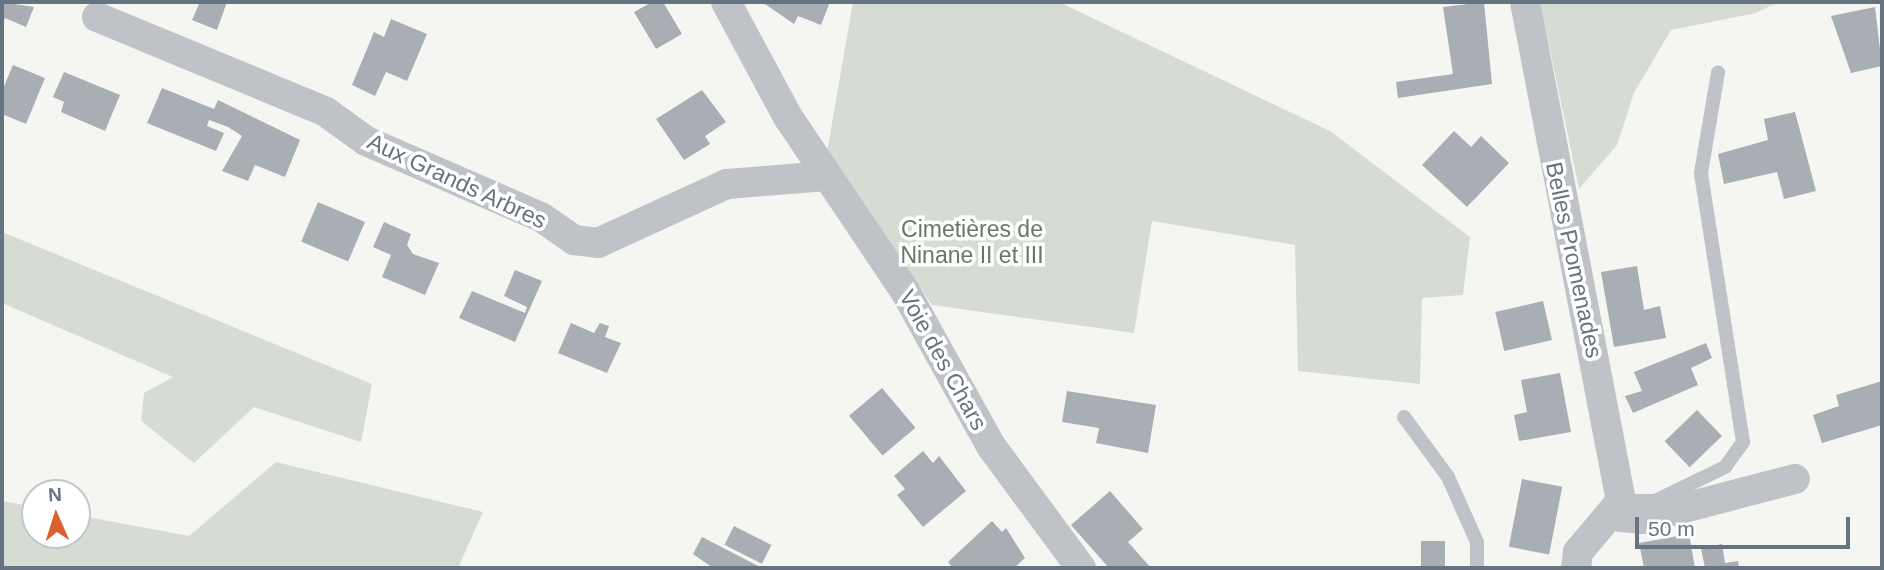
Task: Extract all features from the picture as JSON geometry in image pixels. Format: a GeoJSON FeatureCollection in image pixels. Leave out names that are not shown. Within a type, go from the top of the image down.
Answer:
{"type":"FeatureCollection","features":[{"type":"Feature","properties":{"kind":"street","name":"Voie des Chars"},"geometry":{"type":"LineString","coordinates":[[726,2],[827,176],[905,291],[991,446],[1081,568]]}},
{"type":"Feature","properties":{"kind":"street","name":"Belles Promenades"},"geometry":{"type":"LineString","coordinates":[[1525,2],[1617,509]]}},
{"type":"Feature","properties":{"kind":"street","name":"Aux Grands Arbres"},"geometry":{"type":"LineString","coordinates":[[97,18],[326,112],[366,141],[541,217],[574,240],[598,243],[727,184],[827,176]]}},
{"type":"Feature","properties":{"kind":"street"},"geometry":{"type":"LineString","coordinates":[[1576,568],[1578,552],[1617,509],[1642,519],[1795,479]]}},
{"type":"Feature","properties":{"kind":"lane"},"geometry":{"type":"LineString","coordinates":[[1617,509],[1655,501],[1725,467],[1743,442],[1701,173],[1718,72]]}},
{"type":"Feature","properties":{"kind":"lane"},"geometry":{"type":"LineString","coordinates":[[1404,417],[1448,477],[1477,542],[1476,568]]}},
{"type":"Feature","properties":{"kind":"green space","name":"Cimetières de Ninane II et III"},"geometry":{"type":"Polygon","coordinates":[[[853,2],[1059,2],[1330,131],[1470,237],[1463,295],[1422,298],[1420,384],[1298,371],[1295,245],[1152,221],[1134,333],[932,305],[827,152],[853,2]]]}},
{"type":"Feature","properties":{"kind":"green space"},"geometry":{"type":"Polygon","coordinates":[[[1540,2],[1778,2],[1756,13],[1671,30],[1634,93],[1617,145],[1579,189],[1540,2]]]}},
{"type":"Feature","properties":{"kind":"green space"},"geometry":{"type":"Polygon","coordinates":[[[2,232],[372,384],[361,442],[254,407],[194,463],[141,421],[144,393],[173,377],[2,303],[2,232]]]}},
{"type":"Feature","properties":{"kind":"green space"},"geometry":{"type":"Polygon","coordinates":[[[276,462],[483,512],[458,568],[2,568],[2,501],[21,504],[21,549],[91,549],[91,518],[189,536],[276,462]]]}},
{"type":"Feature","properties":{"kind":"building"},"geometry":{"type":"Polygon","coordinates":[[[2,2],[34,7],[26,27],[5,18],[2,26],[2,2]]]}},
{"type":"Feature","properties":{"kind":"building"},"geometry":{"type":"Polygon","coordinates":[[[200,2],[227,2],[217,30],[192,20],[200,2]]]}},
{"type":"Feature","properties":{"kind":"building"},"geometry":{"type":"Polygon","coordinates":[[[652,2],[663,2],[682,34],[656,49],[634,12],[652,2]]]}},
{"type":"Feature","properties":{"kind":"building"},"geometry":{"type":"Polygon","coordinates":[[[762,2],[830,2],[821,25],[798,16],[794,24],[762,2]]]}},
{"type":"Feature","properties":{"kind":"building"},"geometry":{"type":"Polygon","coordinates":[[[1484,2],[1492,84],[1398,98],[1396,82],[1453,74],[1443,7],[1484,2]]]}},
{"type":"Feature","properties":{"kind":"building"},"geometry":{"type":"Polygon","coordinates":[[[1875,7],[1882,66],[1851,73],[1831,16],[1875,7]]]}},
{"type":"Feature","properties":{"kind":"building"},"geometry":{"type":"Polygon","coordinates":[[[391,19],[427,34],[407,81],[386,72],[375,96],[352,85],[374,32],[384,37],[391,19]]]}},
{"type":"Feature","properties":{"kind":"building"},"geometry":{"type":"Polygon","coordinates":[[[13,65],[45,78],[26,124],[2,114],[2,91],[13,65]]]}},
{"type":"Feature","properties":{"kind":"building"},"geometry":{"type":"Polygon","coordinates":[[[64,72],[120,95],[105,131],[61,112],[64,102],[53,97],[64,72]]]}},
{"type":"Feature","properties":{"kind":"building"},"geometry":{"type":"Polygon","coordinates":[[[162,88],[214,109],[218,100],[300,140],[285,177],[255,165],[248,181],[222,171],[242,136],[228,127],[209,120],[207,126],[224,133],[216,151],[147,123],[162,88]]]}},
{"type":"Feature","properties":{"kind":"building"},"geometry":{"type":"Polygon","coordinates":[[[702,90],[726,122],[705,136],[710,144],[684,160],[656,119],[702,90]]]}},
{"type":"Feature","properties":{"kind":"building"},"geometry":{"type":"Polygon","coordinates":[[[1795,112],[1816,191],[1784,199],[1777,172],[1724,184],[1718,154],[1768,140],[1764,119],[1795,112]]]}},
{"type":"Feature","properties":{"kind":"building"},"geometry":{"type":"Polygon","coordinates":[[[1454,131],[1471,147],[1481,136],[1509,163],[1467,207],[1422,165],[1454,131]]]}},
{"type":"Feature","properties":{"kind":"building"},"geometry":{"type":"Polygon","coordinates":[[[318,202],[365,222],[348,262],[301,242],[318,202]]]}},
{"type":"Feature","properties":{"kind":"building"},"geometry":{"type":"Polygon","coordinates":[[[384,222],[411,234],[407,245],[413,254],[439,263],[425,295],[382,277],[391,255],[373,247],[384,222]]]}},
{"type":"Feature","properties":{"kind":"building"},"geometry":{"type":"Polygon","coordinates":[[[1637,266],[1644,310],[1660,306],[1666,338],[1614,347],[1601,272],[1637,266]]]}},
{"type":"Feature","properties":{"kind":"building"},"geometry":{"type":"Polygon","coordinates":[[[515,270],[542,281],[515,342],[459,318],[472,291],[525,313],[527,307],[504,296],[515,270]]]}},
{"type":"Feature","properties":{"kind":"building"},"geometry":{"type":"Polygon","coordinates":[[[1543,301],[1552,340],[1504,351],[1495,312],[1543,301]]]}},
{"type":"Feature","properties":{"kind":"building"},"geometry":{"type":"Polygon","coordinates":[[[571,323],[594,333],[600,323],[609,326],[605,337],[621,343],[607,373],[558,353],[571,323]]]}},
{"type":"Feature","properties":{"kind":"building"},"geometry":{"type":"Polygon","coordinates":[[[1706,343],[1712,358],[1691,368],[1698,385],[1633,413],[1625,396],[1642,391],[1634,372],[1706,343]]]}},
{"type":"Feature","properties":{"kind":"building"},"geometry":{"type":"Polygon","coordinates":[[[1560,373],[1571,432],[1519,441],[1514,415],[1527,412],[1521,380],[1560,373]]]}},
{"type":"Feature","properties":{"kind":"building"},"geometry":{"type":"Polygon","coordinates":[[[1882,381],[1882,425],[1822,443],[1813,415],[1839,406],[1836,395],[1882,381]]]}},
{"type":"Feature","properties":{"kind":"building"},"geometry":{"type":"Polygon","coordinates":[[[882,388],[915,428],[882,455],[849,416],[882,388]]]}},
{"type":"Feature","properties":{"kind":"building"},"geometry":{"type":"Polygon","coordinates":[[[1067,391],[1156,405],[1148,453],[1096,443],[1099,428],[1062,422],[1067,391]]]}},
{"type":"Feature","properties":{"kind":"building"},"geometry":{"type":"Polygon","coordinates":[[[1697,410],[1722,436],[1690,467],[1665,441],[1697,410]]]}},
{"type":"Feature","properties":{"kind":"building"},"geometry":{"type":"Polygon","coordinates":[[[923,451],[933,463],[939,456],[966,491],[923,527],[897,495],[905,489],[894,476],[923,451]]]}},
{"type":"Feature","properties":{"kind":"building"},"geometry":{"type":"Polygon","coordinates":[[[1522,479],[1562,487],[1549,555],[1509,547],[1522,479]]]}},
{"type":"Feature","properties":{"kind":"building"},"geometry":{"type":"Polygon","coordinates":[[[1110,491],[1143,529],[1128,542],[1151,568],[1109,568],[1071,525],[1110,491]]]}},
{"type":"Feature","properties":{"kind":"building"},"geometry":{"type":"Polygon","coordinates":[[[992,521],[1002,532],[1006,528],[1025,558],[1014,568],[953,568],[948,562],[992,521]]]}},
{"type":"Feature","properties":{"kind":"building"},"geometry":{"type":"Polygon","coordinates":[[[734,526],[771,545],[762,564],[724,545],[734,526]]]}},
{"type":"Feature","properties":{"kind":"building"},"geometry":{"type":"Polygon","coordinates":[[[1689,534],[1695,568],[1644,568],[1639,543],[1689,534]]]}},
{"type":"Feature","properties":{"kind":"building"},"geometry":{"type":"Polygon","coordinates":[[[702,537],[762,568],[713,568],[693,554],[702,537]]]}},
{"type":"Feature","properties":{"kind":"building"},"geometry":{"type":"Polygon","coordinates":[[[1421,541],[1445,541],[1445,568],[1421,568],[1421,541]]]}},
{"type":"Feature","properties":{"kind":"building"},"geometry":{"type":"Polygon","coordinates":[[[1722,544],[1725,563],[1738,561],[1739,568],[1705,568],[1701,548],[1722,544]]]}}]}
